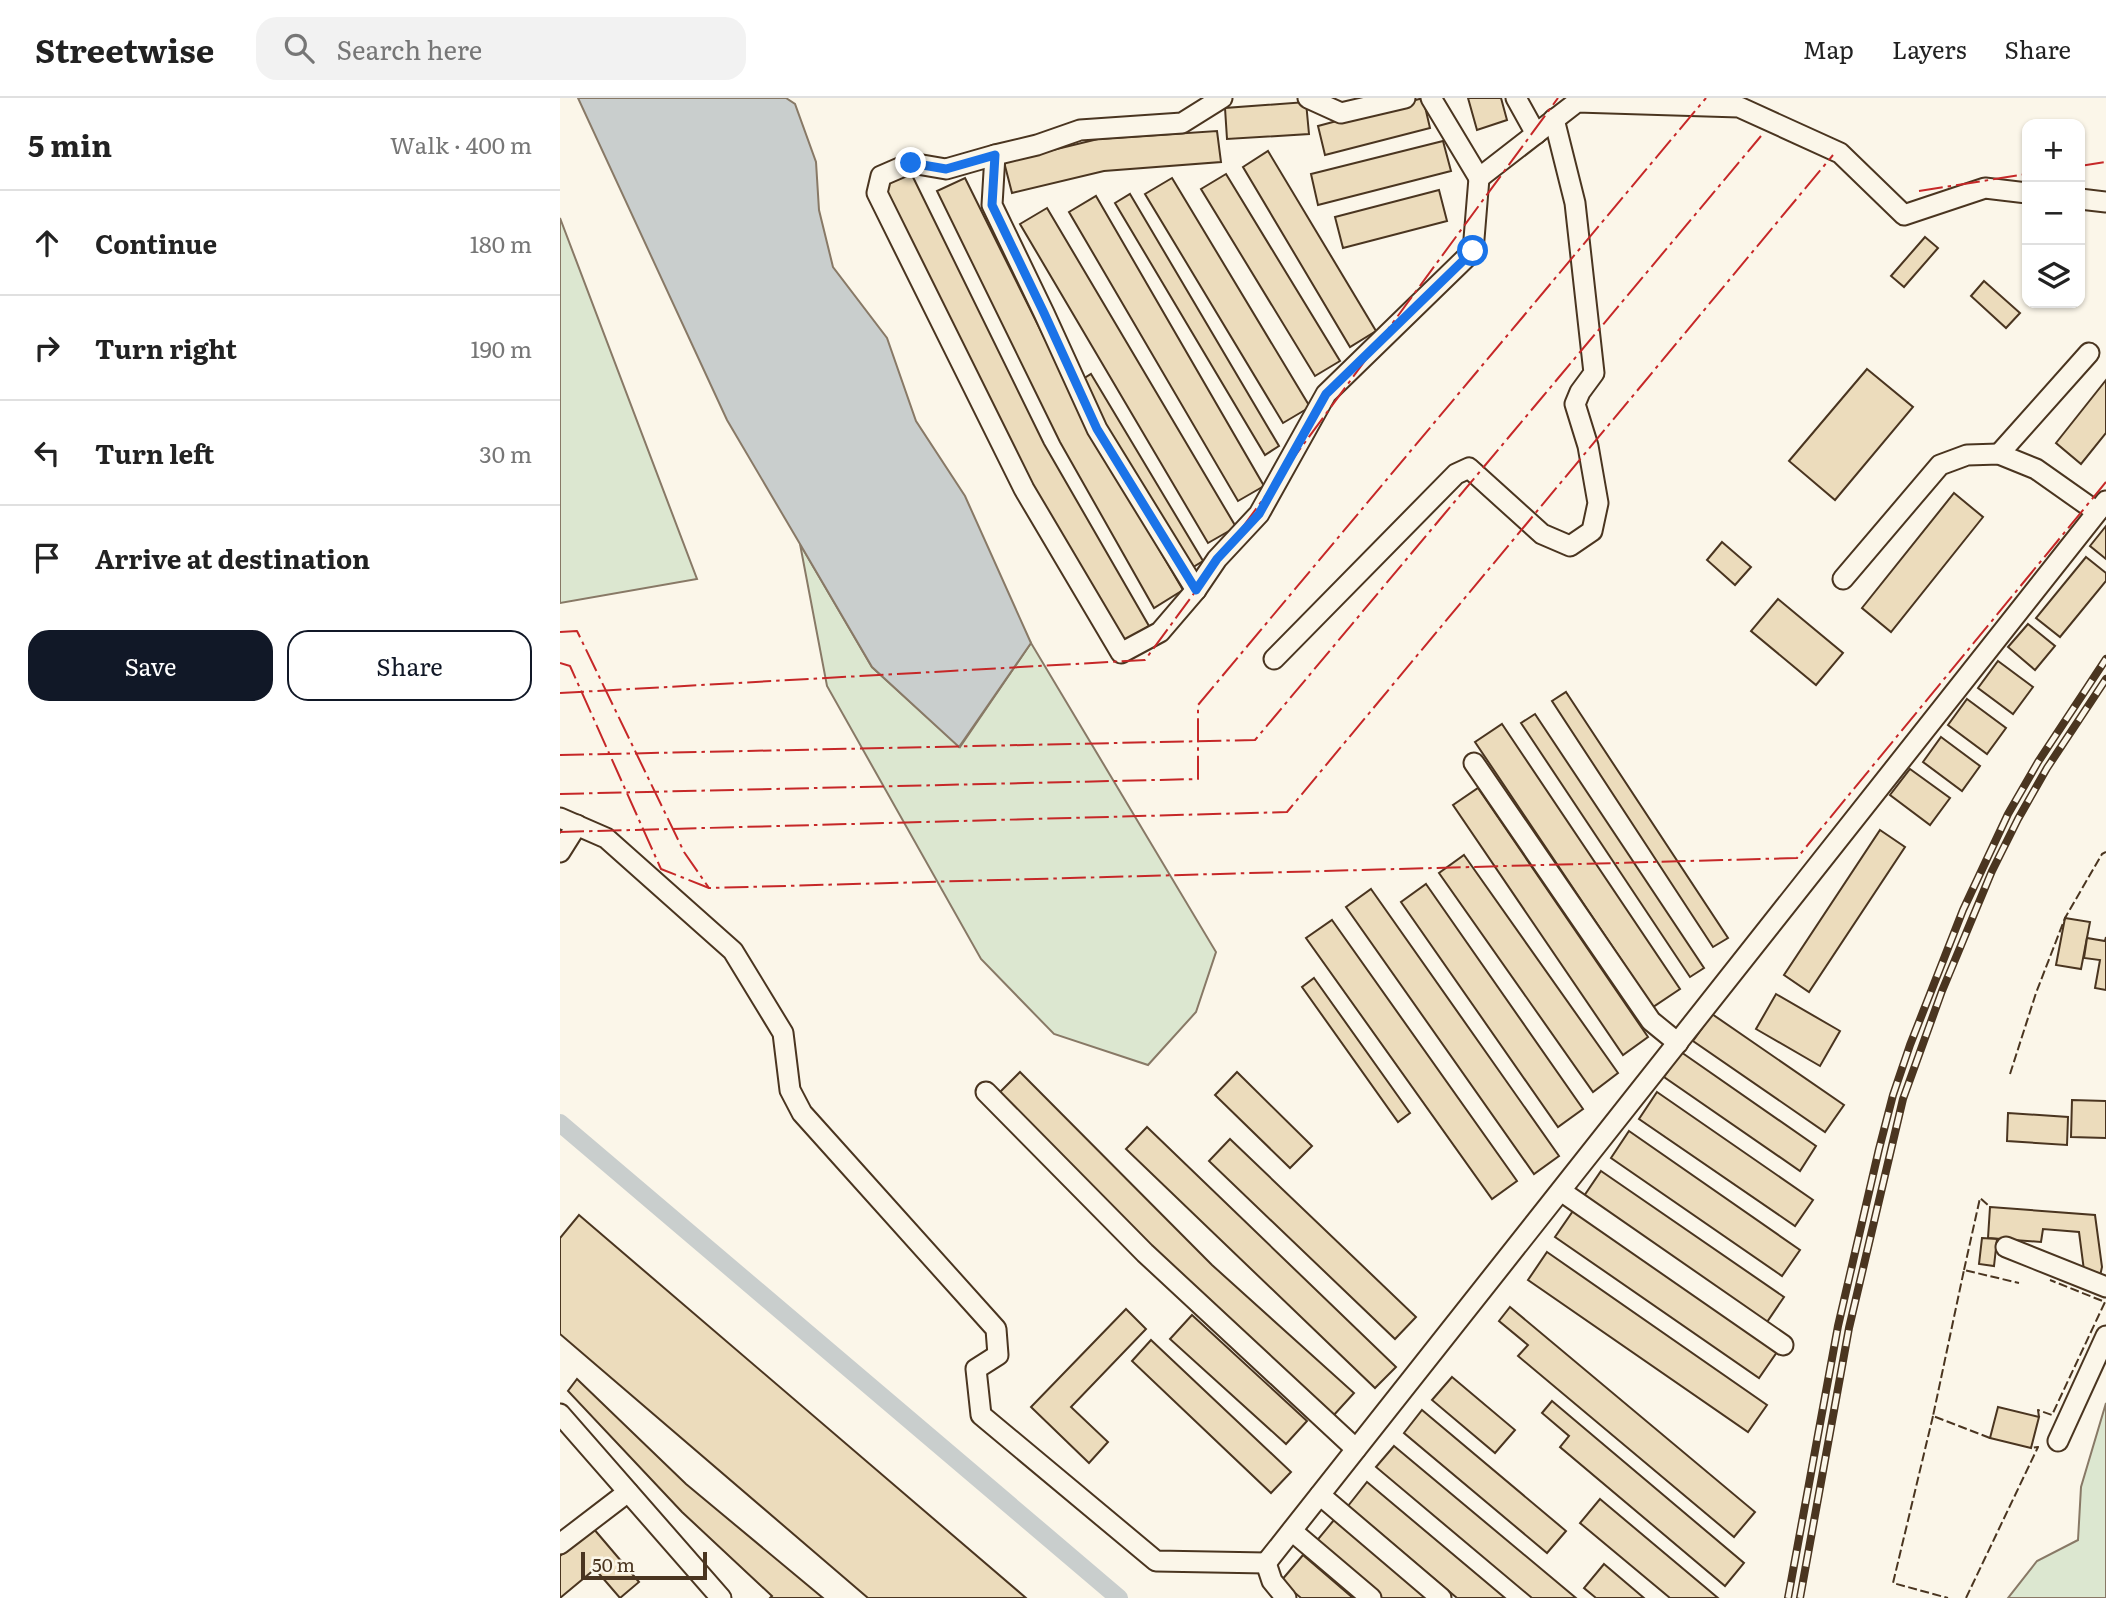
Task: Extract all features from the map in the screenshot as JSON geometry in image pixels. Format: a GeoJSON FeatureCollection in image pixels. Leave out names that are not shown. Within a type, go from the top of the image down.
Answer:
{"type":"FeatureCollection","features":[{"type":"Feature","properties":{"kind":"street"},"geometry":{"type":"LineString","coordinates":[[1223,98],[1182,123],[1080,130],[1037,145],[946,169],[911,163],[881,176],[877,193],[1024,489],[1121,653],[1160,632],[1196,590],[1217,559],[1259,514],[1326,394],[1473,251],[1479,178],[1431,98]]}},
{"type":"Feature","properties":{"kind":"street"},"geometry":{"type":"LineString","coordinates":[[1308,98],[1341,113],[1405,98]]}},
{"type":"Feature","properties":{"kind":"street"},"geometry":{"type":"LineString","coordinates":[[1516,98],[1536,134]]}},
{"type":"Feature","properties":{"kind":"street"},"geometry":{"type":"LineString","coordinates":[[1479,178],[1577,102],[1739,107],[1840,153],[1904,215],[1985,188],[2022,192]]}},
{"type":"Feature","properties":{"kind":"street"},"geometry":{"type":"LineString","coordinates":[[1274,659],[1456,474],[1469,468],[1542,534],[1570,546],[1592,531],[1598,503],[1588,446],[1575,404],[1594,373],[1575,203],[1554,119]]}},
{"type":"Feature","properties":{"kind":"street"},"geometry":{"type":"LineString","coordinates":[[995,155],[992,205],[1097,429],[1196,590]]}},
{"type":"Feature","properties":{"kind":"street"},"geometry":{"type":"LineString","coordinates":[[2085,200],[2106,202]]}},
{"type":"Feature","properties":{"kind":"street"},"geometry":{"type":"LineString","coordinates":[[1999,454],[2089,353]]}},
{"type":"Feature","properties":{"kind":"street"},"geometry":{"type":"LineString","coordinates":[[1266,1563],[2101,507],[2036,469],[1999,454],[1967,455],[1940,465],[1843,579]]}},
{"type":"Feature","properties":{"kind":"street"},"geometry":{"type":"LineString","coordinates":[[1474,763],[1651,1021],[1678,1043]]}},
{"type":"Feature","properties":{"kind":"street"},"geometry":{"type":"LineString","coordinates":[[560,852],[568,821],[606,838],[733,951],[783,1033],[790,1090],[802,1114],[996,1329],[998,1355],[976,1369],[981,1415],[1156,1560],[1266,1563]]}},
{"type":"Feature","properties":{"kind":"street"},"geometry":{"type":"LineString","coordinates":[[986,1092],[1145,1253],[1356,1449]]}},
{"type":"Feature","properties":{"kind":"street"},"geometry":{"type":"LineString","coordinates":[[1560,1191],[1783,1345]]}},
{"type":"Feature","properties":{"kind":"street"},"geometry":{"type":"LineString","coordinates":[[2006,1247],[2106,1287]]}},
{"type":"Feature","properties":{"kind":"street"},"geometry":{"type":"LineString","coordinates":[[2058,1441],[2106,1336]]}},
{"type":"Feature","properties":{"kind":"street"},"geometry":{"type":"LineString","coordinates":[[560,1414],[722,1598]]}},
{"type":"Feature","properties":{"kind":"street"},"geometry":{"type":"LineString","coordinates":[[560,1545],[628,1492]]}},
{"type":"Feature","properties":{"kind":"street"},"geometry":{"type":"LineString","coordinates":[[1320,1495],[1441,1598]]}},
{"type":"Feature","properties":{"kind":"street"},"geometry":{"type":"LineString","coordinates":[[1292,1531],[1371,1598]]}},
{"type":"Feature","properties":{"kind":"street"},"geometry":{"type":"LineString","coordinates":[[1266,1563],[1272,1581],[1286,1598]]}},
{"type":"Feature","properties":{"kind":"green space"},"geometry":{"type":"Polygon","coordinates":[[[560,218],[697,579],[560,603],[560,218]]]}},
{"type":"Feature","properties":{"kind":"green space"},"geometry":{"type":"Polygon","coordinates":[[[800,544],[872,667],[960,747],[1031,643],[1216,952],[1196,1012],[1148,1065],[1054,1034],[981,959],[827,686],[800,544]]]}},
{"type":"Feature","properties":{"kind":"green space"},"geometry":{"type":"Polygon","coordinates":[[[2106,1403],[2106,1598],[2008,1598],[2037,1561],[2078,1540],[2081,1487],[2106,1403]]]}},
{"type":"Feature","properties":{"kind":"shaded area"},"geometry":{"type":"Polygon","coordinates":[[[578,98],[786,98],[795,104],[816,162],[819,210],[833,267],[887,338],[916,421],[965,496],[1031,643],[959,747],[872,667],[727,420],[578,98]]]}},
{"type":"Feature","properties":{"kind":"building"},"geometry":{"type":"Polygon","coordinates":[[[1423,98],[1430,128],[1325,155],[1318,126],[1423,98]]]}},
{"type":"Feature","properties":{"kind":"building"},"geometry":{"type":"Polygon","coordinates":[[[1468,98],[1501,98],[1507,120],[1477,130],[1468,98]]]}},
{"type":"Feature","properties":{"kind":"building"},"geometry":{"type":"Polygon","coordinates":[[[1306,102],[1309,134],[1227,139],[1225,108],[1306,102]]]}},
{"type":"Feature","properties":{"kind":"building"},"geometry":{"type":"Polygon","coordinates":[[[1217,131],[1221,162],[1104,171],[1012,193],[1004,162],[1098,139],[1217,131]]]}},
{"type":"Feature","properties":{"kind":"building"},"geometry":{"type":"Polygon","coordinates":[[[1443,141],[1451,171],[1318,205],[1311,174],[1443,141]]]}},
{"type":"Feature","properties":{"kind":"building"},"geometry":{"type":"Polygon","coordinates":[[[1268,151],[1376,331],[1350,347],[1243,167],[1268,151]]]}},
{"type":"Feature","properties":{"kind":"building"},"geometry":{"type":"Polygon","coordinates":[[[909,169],[1044,444],[1149,626],[1123,642],[1016,458],[881,183],[909,169]]]}},
{"type":"Feature","properties":{"kind":"building"},"geometry":{"type":"Polygon","coordinates":[[[1226,174],[1340,361],[1315,376],[1201,189],[1226,174]]]}},
{"type":"Feature","properties":{"kind":"building"},"geometry":{"type":"Polygon","coordinates":[[[965,178],[1094,438],[1183,590],[1154,608],[1060,442],[937,191],[965,178]]]}},
{"type":"Feature","properties":{"kind":"building"},"geometry":{"type":"Polygon","coordinates":[[[1172,178],[1310,407],[1283,423],[1145,194],[1172,178]]]}},
{"type":"Feature","properties":{"kind":"building"},"geometry":{"type":"Polygon","coordinates":[[[1439,190],[1447,221],[1343,248],[1335,217],[1439,190]]]}},
{"type":"Feature","properties":{"kind":"building"},"geometry":{"type":"Polygon","coordinates":[[[1130,194],[1279,446],[1265,455],[1115,203],[1130,194]]]}},
{"type":"Feature","properties":{"kind":"building"},"geometry":{"type":"Polygon","coordinates":[[[1096,196],[1264,486],[1238,501],[1069,212],[1096,196]]]}},
{"type":"Feature","properties":{"kind":"building"},"geometry":{"type":"Polygon","coordinates":[[[1047,208],[1236,527],[1208,543],[1020,224],[1047,208]]]}},
{"type":"Feature","properties":{"kind":"building"},"geometry":{"type":"Polygon","coordinates":[[[1925,237],[1938,248],[1904,287],[1891,276],[1925,237]]]}},
{"type":"Feature","properties":{"kind":"building"},"geometry":{"type":"Polygon","coordinates":[[[1984,281],[2020,313],[2006,328],[1971,296],[1984,281]]]}},
{"type":"Feature","properties":{"kind":"building"},"geometry":{"type":"Polygon","coordinates":[[[1867,369],[1913,407],[1835,500],[1789,461],[1867,369]]]}},
{"type":"Feature","properties":{"kind":"building"},"geometry":{"type":"Polygon","coordinates":[[[1091,374],[1203,561],[1190,569],[1078,382],[1091,374]]]}},
{"type":"Feature","properties":{"kind":"building"},"geometry":{"type":"Polygon","coordinates":[[[2106,380],[2106,433],[2081,464],[2056,443],[2106,380]]]}},
{"type":"Feature","properties":{"kind":"building"},"geometry":{"type":"Polygon","coordinates":[[[1954,493],[1983,517],[1891,632],[1862,608],[1954,493]]]}},
{"type":"Feature","properties":{"kind":"building"},"geometry":{"type":"Polygon","coordinates":[[[2106,526],[2106,559],[2090,546],[2106,526]]]}},
{"type":"Feature","properties":{"kind":"building"},"geometry":{"type":"Polygon","coordinates":[[[1722,542],[1751,567],[1735,585],[1707,560],[1722,542]]]}},
{"type":"Feature","properties":{"kind":"building"},"geometry":{"type":"Polygon","coordinates":[[[2086,557],[2106,573],[2106,581],[2060,637],[2036,618],[2086,557]]]}},
{"type":"Feature","properties":{"kind":"building"},"geometry":{"type":"Polygon","coordinates":[[[1778,599],[1843,653],[1816,685],[1751,631],[1778,599]]]}},
{"type":"Feature","properties":{"kind":"building"},"geometry":{"type":"Polygon","coordinates":[[[2028,624],[2055,646],[2035,670],[2008,647],[2028,624]]]}},
{"type":"Feature","properties":{"kind":"building"},"geometry":{"type":"Polygon","coordinates":[[[1998,661],[2033,687],[2013,714],[1978,688],[1998,661]]]}},
{"type":"Feature","properties":{"kind":"building"},"geometry":{"type":"Polygon","coordinates":[[[1566,692],[1728,938],[1713,947],[1552,701],[1566,692]]]}},
{"type":"Feature","properties":{"kind":"building"},"geometry":{"type":"Polygon","coordinates":[[[1967,699],[2006,728],[1987,754],[1948,725],[1967,699]]]}},
{"type":"Feature","properties":{"kind":"building"},"geometry":{"type":"Polygon","coordinates":[[[1535,714],[1704,968],[1690,977],[1521,723],[1535,714]]]}},
{"type":"Feature","properties":{"kind":"building"},"geometry":{"type":"Polygon","coordinates":[[[1502,724],[1680,989],[1653,1007],[1475,742],[1502,724]]]}},
{"type":"Feature","properties":{"kind":"building"},"geometry":{"type":"Polygon","coordinates":[[[1941,737],[1980,766],[1962,791],[1923,762],[1941,737]]]}},
{"type":"Feature","properties":{"kind":"building"},"geometry":{"type":"Polygon","coordinates":[[[1910,769],[1950,798],[1930,825],[1890,795],[1910,769]]]}},
{"type":"Feature","properties":{"kind":"building"},"geometry":{"type":"Polygon","coordinates":[[[1478,788],[1648,1037],[1623,1055],[1453,805],[1478,788]]]}},
{"type":"Feature","properties":{"kind":"building"},"geometry":{"type":"Polygon","coordinates":[[[1880,830],[1905,847],[1809,992],[1784,975],[1880,830]]]}},
{"type":"Feature","properties":{"kind":"building"},"geometry":{"type":"Polygon","coordinates":[[[1464,855],[1618,1073],[1593,1092],[1439,873],[1464,855]]]}},
{"type":"Feature","properties":{"kind":"building"},"geometry":{"type":"Polygon","coordinates":[[[1426,884],[1583,1109],[1558,1127],[1401,902],[1426,884]]]}},
{"type":"Feature","properties":{"kind":"building"},"geometry":{"type":"Polygon","coordinates":[[[1371,889],[1559,1156],[1534,1174],[1346,907],[1371,889]]]}},
{"type":"Feature","properties":{"kind":"building"},"geometry":{"type":"Polygon","coordinates":[[[2065,918],[2090,922],[2081,969],[2056,965],[2065,918]]]}},
{"type":"Feature","properties":{"kind":"building"},"geometry":{"type":"Polygon","coordinates":[[[1332,920],[1517,1181],[1492,1199],[1306,938],[1332,920]]]}},
{"type":"Feature","properties":{"kind":"building"},"geometry":{"type":"Polygon","coordinates":[[[2106,937],[2106,990],[2095,988],[2100,960],[2084,958],[2087,938],[2105,941],[2106,937]]]}},
{"type":"Feature","properties":{"kind":"building"},"geometry":{"type":"Polygon","coordinates":[[[1314,978],[1410,1113],[1398,1122],[1302,987],[1314,978]]]}},
{"type":"Feature","properties":{"kind":"building"},"geometry":{"type":"Polygon","coordinates":[[[1776,994],[1840,1031],[1820,1066],[1756,1029],[1776,994]]]}},
{"type":"Feature","properties":{"kind":"building"},"geometry":{"type":"Polygon","coordinates":[[[1712,1014],[1844,1105],[1825,1132],[1693,1041],[1712,1014]]]}},
{"type":"Feature","properties":{"kind":"building"},"geometry":{"type":"Polygon","coordinates":[[[1681,1052],[1816,1146],[1800,1171],[1664,1077],[1681,1052]]]}},
{"type":"Feature","properties":{"kind":"building"},"geometry":{"type":"Polygon","coordinates":[[[1020,1072],[1212,1265],[1354,1393],[1333,1416],[1193,1287],[998,1094],[1020,1072]]]}},
{"type":"Feature","properties":{"kind":"building"},"geometry":{"type":"Polygon","coordinates":[[[1237,1072],[1312,1146],[1290,1168],[1215,1095],[1237,1072]]]}},
{"type":"Feature","properties":{"kind":"building"},"geometry":{"type":"Polygon","coordinates":[[[1657,1092],[1813,1200],[1795,1226],[1639,1119],[1657,1092]]]}},
{"type":"Feature","properties":{"kind":"building"},"geometry":{"type":"Polygon","coordinates":[[[2072,1100],[2106,1101],[2106,1138],[2071,1137],[2072,1100]]]}},
{"type":"Feature","properties":{"kind":"building"},"geometry":{"type":"Polygon","coordinates":[[[2008,1113],[2068,1117],[2067,1145],[2007,1141],[2008,1113]]]}},
{"type":"Feature","properties":{"kind":"building"},"geometry":{"type":"Polygon","coordinates":[[[1147,1127],[1396,1367],[1375,1388],[1126,1149],[1147,1127]]]}},
{"type":"Feature","properties":{"kind":"building"},"geometry":{"type":"Polygon","coordinates":[[[1629,1131],[1800,1250],[1782,1276],[1611,1158],[1629,1131]]]}},
{"type":"Feature","properties":{"kind":"building"},"geometry":{"type":"Polygon","coordinates":[[[1230,1139],[1416,1317],[1395,1339],[1209,1161],[1230,1139]]]}},
{"type":"Feature","properties":{"kind":"building"},"geometry":{"type":"Polygon","coordinates":[[[1601,1171],[1784,1297],[1767,1322],[1584,1196],[1601,1171]]]}},
{"type":"Feature","properties":{"kind":"building"},"geometry":{"type":"Polygon","coordinates":[[[1990,1207],[2095,1215],[2102,1267],[2100,1276],[2085,1278],[2079,1232],[2043,1229],[2041,1242],[1988,1238],[1990,1207]]]}},
{"type":"Feature","properties":{"kind":"building"},"geometry":{"type":"Polygon","coordinates":[[[1573,1211],[1777,1352],[1759,1378],[1555,1237],[1573,1211]]]}},
{"type":"Feature","properties":{"kind":"building"},"geometry":{"type":"Polygon","coordinates":[[[579,1215],[1026,1598],[868,1598],[560,1334],[560,1238],[579,1215]]]}},
{"type":"Feature","properties":{"kind":"building"},"geometry":{"type":"Polygon","coordinates":[[[1982,1238],[1997,1239],[1994,1266],[1979,1264],[1982,1238]]]}},
{"type":"Feature","properties":{"kind":"building"},"geometry":{"type":"Polygon","coordinates":[[[1547,1252],[1767,1405],[1748,1432],[1528,1280],[1547,1252]]]}},
{"type":"Feature","properties":{"kind":"building"},"geometry":{"type":"Polygon","coordinates":[[[1510,1307],[1755,1512],[1734,1537],[1518,1356],[1528,1345],[1499,1321],[1510,1307]]]}},
{"type":"Feature","properties":{"kind":"building"},"geometry":{"type":"Polygon","coordinates":[[[1126,1309],[1146,1329],[1071,1407],[1108,1442],[1089,1463],[1031,1407],[1126,1309]]]}},
{"type":"Feature","properties":{"kind":"building"},"geometry":{"type":"Polygon","coordinates":[[[1192,1315],[1307,1421],[1286,1444],[1170,1339],[1192,1315]]]}},
{"type":"Feature","properties":{"kind":"building"},"geometry":{"type":"Polygon","coordinates":[[[1151,1340],[1291,1472],[1271,1493],[1132,1361],[1151,1340]]]}},
{"type":"Feature","properties":{"kind":"building"},"geometry":{"type":"Polygon","coordinates":[[[1452,1377],[1515,1430],[1495,1453],[1432,1400],[1452,1377]]]}},
{"type":"Feature","properties":{"kind":"building"},"geometry":{"type":"Polygon","coordinates":[[[577,1379],[686,1484],[823,1598],[770,1598],[772,1596],[682,1512],[568,1391],[577,1379]]]}},
{"type":"Feature","properties":{"kind":"building"},"geometry":{"type":"Polygon","coordinates":[[[1552,1401],[1744,1563],[1725,1586],[1560,1447],[1569,1436],[1542,1413],[1552,1401]]]}},
{"type":"Feature","properties":{"kind":"building"},"geometry":{"type":"Polygon","coordinates":[[[1998,1407],[2039,1417],[2031,1448],[1990,1438],[1998,1407]]]}},
{"type":"Feature","properties":{"kind":"building"},"geometry":{"type":"Polygon","coordinates":[[[1422,1410],[1566,1531],[1547,1553],[1404,1433],[1422,1410]]]}},
{"type":"Feature","properties":{"kind":"building"},"geometry":{"type":"Polygon","coordinates":[[[1394,1446],[1576,1598],[1532,1598],[1376,1467],[1394,1446]]]}},
{"type":"Feature","properties":{"kind":"building"},"geometry":{"type":"Polygon","coordinates":[[[1367,1482],[1505,1598],[1457,1598],[1348,1506],[1367,1482]]]}},
{"type":"Feature","properties":{"kind":"building"},"geometry":{"type":"Polygon","coordinates":[[[1600,1499],[1718,1598],[1670,1598],[1580,1523],[1600,1499]]]}},
{"type":"Feature","properties":{"kind":"building"},"geometry":{"type":"Polygon","coordinates":[[[1334,1520],[1427,1598],[1380,1598],[1314,1544],[1334,1520]]]}},
{"type":"Feature","properties":{"kind":"building"},"geometry":{"type":"Polygon","coordinates":[[[593,1528],[639,1582],[620,1598],[595,1569],[560,1598],[560,1556],[593,1528]]]}},
{"type":"Feature","properties":{"kind":"building"},"geometry":{"type":"Polygon","coordinates":[[[1303,1555],[1353,1598],[1301,1598],[1281,1581],[1303,1555]]]}},
{"type":"Feature","properties":{"kind":"building"},"geometry":{"type":"Polygon","coordinates":[[[1604,1564],[1644,1598],[1596,1598],[1584,1588],[1604,1564]]]}},
{"type":"Feature","properties":{"kind":"waterway"},"geometry":{"type":"LineString","coordinates":[[560,1123],[1119,1598]]}},
{"type":"Feature","properties":{"kind":"railway"},"geometry":{"type":"LineString","coordinates":[[1788,1598],[1838,1326],[1893,1095],[1963,910],[2008,814],[2038,762],[2106,659]]}},
{"type":"Feature","properties":{"kind":"railway"},"geometry":{"type":"LineString","coordinates":[[1800,1598],[1849,1328],[1903,1099],[1942,991],[1992,871],[2047,768],[2106,679]]}},
{"type":"Feature","properties":{"kind":"fence"},"geometry":{"type":"LineString","coordinates":[[2010,1074],[2036,993],[2065,918],[2102,854],[2106,852]]}},
{"type":"Feature","properties":{"kind":"fence"},"geometry":{"type":"LineString","coordinates":[[1964,1270],[1980,1198],[1990,1207]]}},
{"type":"Feature","properties":{"kind":"fence"},"geometry":{"type":"LineString","coordinates":[[1990,1438],[1933,1416],[1964,1270],[2019,1283]]}},
{"type":"Feature","properties":{"kind":"fence"},"geometry":{"type":"LineString","coordinates":[[2039,1417],[2038,1410],[2052,1415],[2105,1302],[2050,1280]]}},
{"type":"Feature","properties":{"kind":"fence"},"geometry":{"type":"LineString","coordinates":[[1933,1416],[1893,1583],[1948,1598]]}},
{"type":"Feature","properties":{"kind":"fence"},"geometry":{"type":"LineString","coordinates":[[1966,1598],[2038,1447],[2031,1448]]}},
{"type":"Feature","properties":{"kind":"power"},"geometry":{"type":"LineString","coordinates":[[560,693],[1145,660],[1558,98]]}},
{"type":"Feature","properties":{"kind":"power"},"geometry":{"type":"LineString","coordinates":[[560,794],[1198,779],[1198,705],[1706,98]]}},
{"type":"Feature","properties":{"kind":"power"},"geometry":{"type":"LineString","coordinates":[[560,755],[1255,740],[1761,136]]}},
{"type":"Feature","properties":{"kind":"power"},"geometry":{"type":"LineString","coordinates":[[560,832],[1287,812],[1833,155]]}},
{"type":"Feature","properties":{"kind":"power"},"geometry":{"type":"LineString","coordinates":[[2085,165],[2106,162]]}},
{"type":"Feature","properties":{"kind":"power"},"geometry":{"type":"LineString","coordinates":[[1919,191],[2022,175]]}},
{"type":"Feature","properties":{"kind":"power"},"geometry":{"type":"LineString","coordinates":[[560,663],[570,666],[661,869],[709,888],[1797,858],[2106,482]]}},
{"type":"Feature","properties":{"kind":"power"},"geometry":{"type":"LineString","coordinates":[[560,632],[577,631],[684,852],[709,888]]}},
{"type":"Feature","properties":{"kind":"route"},"geometry":{"type":"LineString","coordinates":[[911,163],[946,169],[995,155],[992,205],[1097,429],[1196,590],[1217,559],[1259,514],[1326,394],[1473,251]]}}]}
